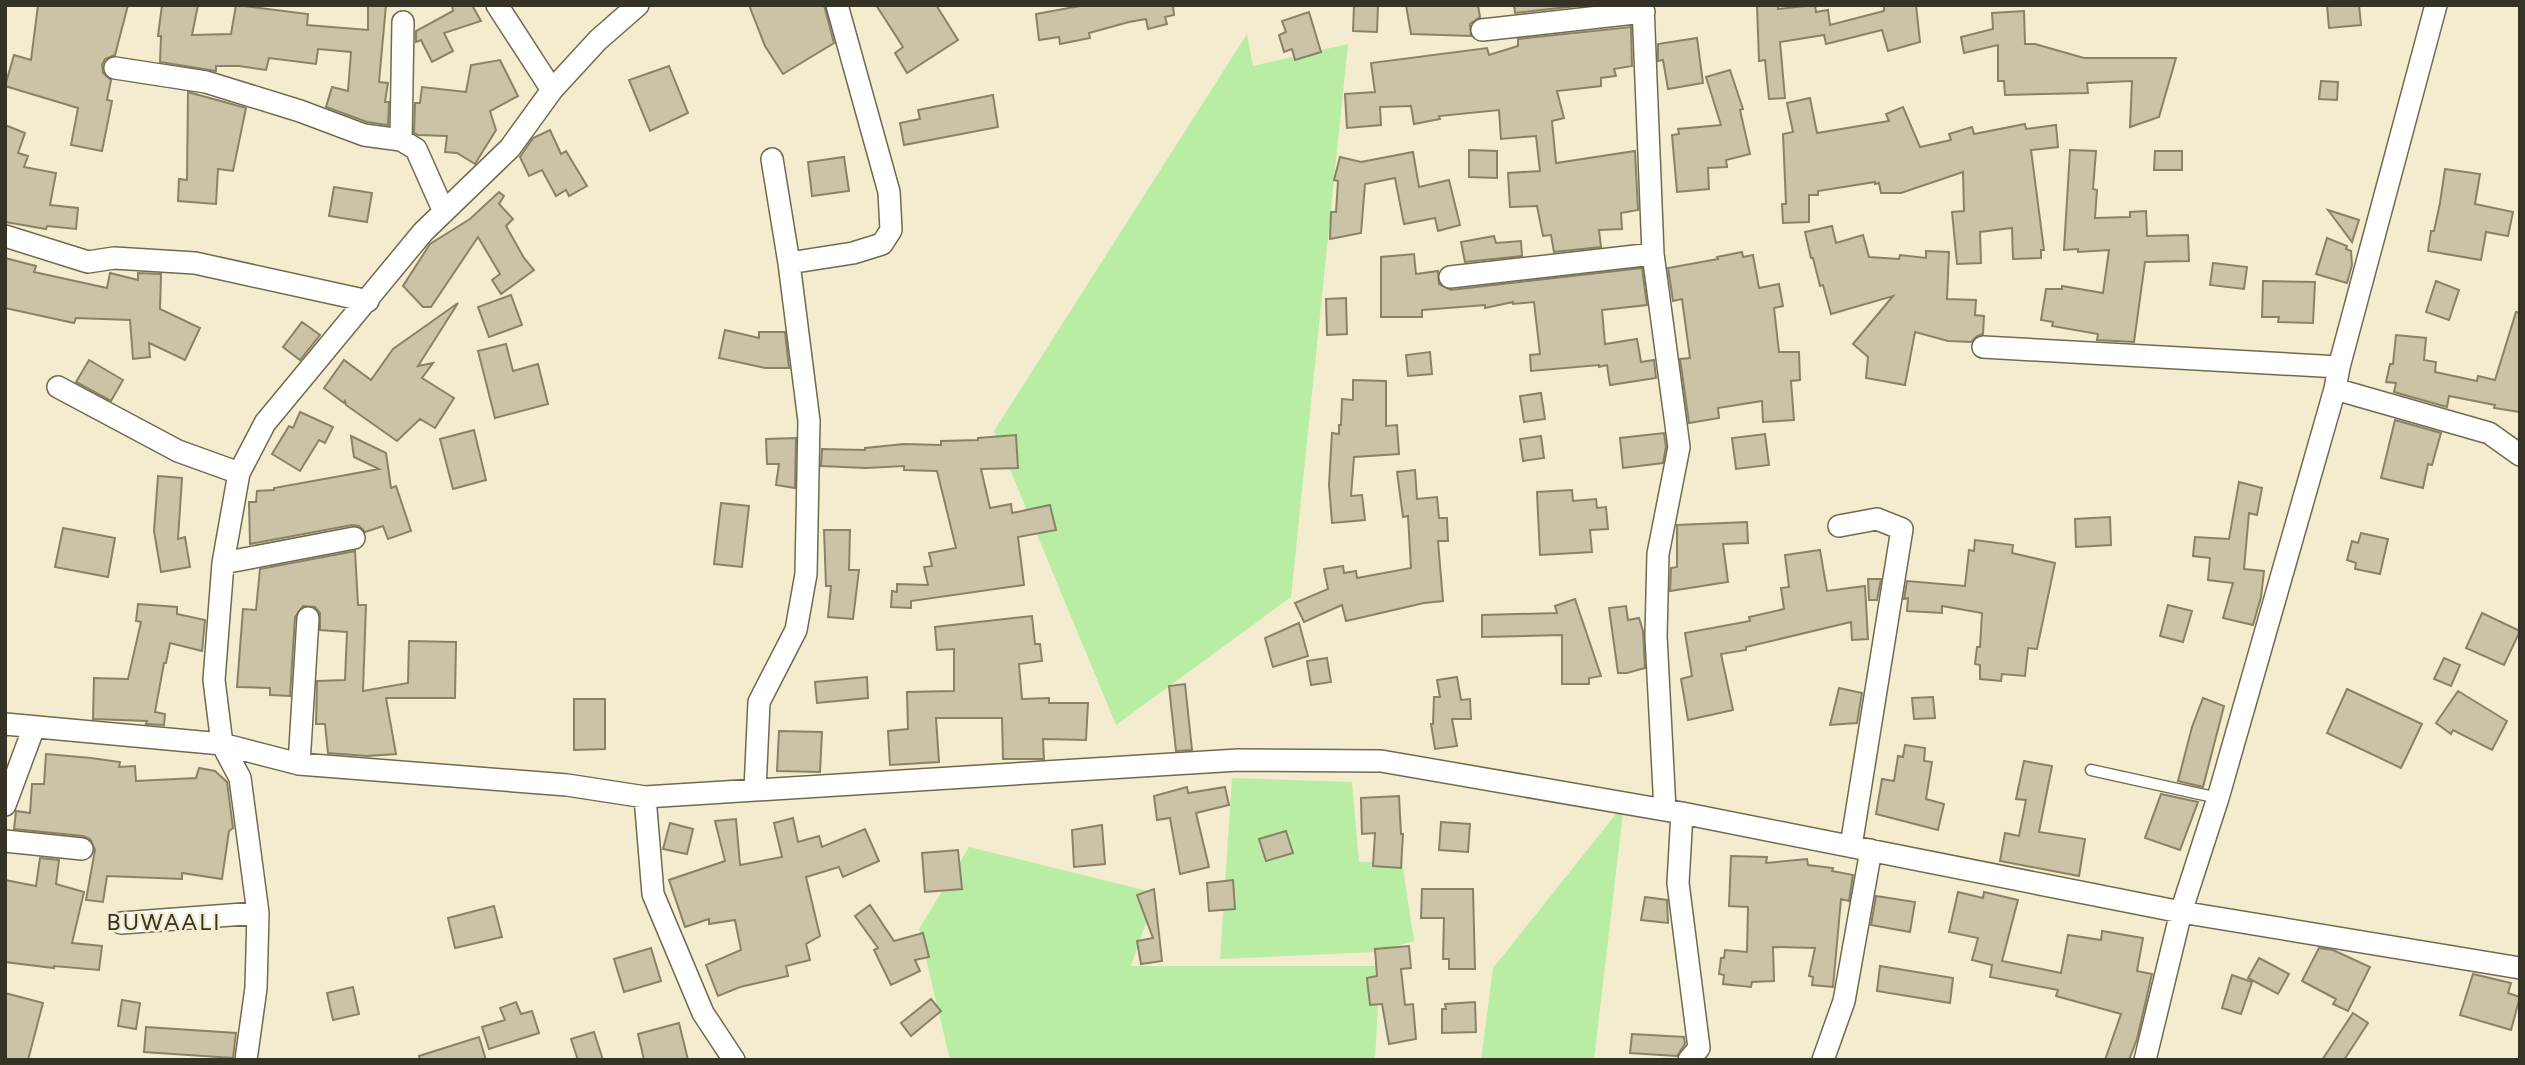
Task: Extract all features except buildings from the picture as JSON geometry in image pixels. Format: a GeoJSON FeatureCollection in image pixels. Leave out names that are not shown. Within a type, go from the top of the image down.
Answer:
{"type":"FeatureCollection","features":[{"type":"Feature","properties":{"kind":"street"},"geometry":{"type":"LineString","coordinates":[[496,5],[552,90]]}},
{"type":"Feature","properties":{"kind":"street"},"geometry":{"type":"LineString","coordinates":[[246,1060],[256,988],[258,913],[240,778],[222,744],[214,680],[223,563],[239,473],[265,423],[423,232],[510,148],[552,90],[598,40],[638,5]]}},
{"type":"Feature","properties":{"kind":"street"},"geometry":{"type":"LineString","coordinates":[[789,263],[853,253],[883,244],[891,230],[889,192],[837,5]]}},
{"type":"Feature","properties":{"kind":"street"},"geometry":{"type":"LineString","coordinates":[[2145,1060],[2181,912],[2218,798],[2335,389],[2437,5]]}},
{"type":"Feature","properties":{"kind":"street"},"geometry":{"type":"LineString","coordinates":[[1482,30],[1643,9],[1653,254],[1679,447],[1658,554],[1656,636],[1678,883],[1699,1048],[1689,1060]]}},
{"type":"Feature","properties":{"kind":"street"},"geometry":{"type":"LineString","coordinates":[[401,140],[403,22]]}},
{"type":"Feature","properties":{"kind":"street"},"geometry":{"type":"LineString","coordinates":[[115,68],[206,82],[300,111],[364,135],[401,140],[416,149],[444,212]]}},
{"type":"Feature","properties":{"kind":"street"},"geometry":{"type":"LineString","coordinates":[[755,790],[760,702],[796,630],[806,574],[809,421],[789,263],[772,159]]}},
{"type":"Feature","properties":{"kind":"street"},"geometry":{"type":"LineString","coordinates":[[5,236],[88,262],[114,258],[195,263],[368,301]]}},
{"type":"Feature","properties":{"kind":"street"},"geometry":{"type":"LineString","coordinates":[[1450,277],[1653,254]]}},
{"type":"Feature","properties":{"kind":"street"},"geometry":{"type":"LineString","coordinates":[[1983,347],[2339,367]]}},
{"type":"Feature","properties":{"kind":"street"},"geometry":{"type":"LineString","coordinates":[[58,387],[178,451],[239,473]]}},
{"type":"Feature","properties":{"kind":"street"},"geometry":{"type":"LineString","coordinates":[[2335,389],[2489,433],[2520,455]]}},
{"type":"Feature","properties":{"kind":"street"},"geometry":{"type":"LineString","coordinates":[[1823,1060],[1844,1001],[1902,529],[1877,519],[1839,526]]}},
{"type":"Feature","properties":{"kind":"street"},"geometry":{"type":"LineString","coordinates":[[223,563],[354,538]]}},
{"type":"Feature","properties":{"kind":"street"},"geometry":{"type":"LineString","coordinates":[[299,764],[308,618]]}},
{"type":"Feature","properties":{"kind":"street"},"geometry":{"type":"LineString","coordinates":[[5,724],[222,744],[299,764],[567,785],[645,797],[1238,760],[1381,761],[1673,811],[2181,912],[2520,968]]}},
{"type":"Feature","properties":{"kind":"street"},"geometry":{"type":"LineString","coordinates":[[5,805],[34,727]]}},
{"type":"Feature","properties":{"kind":"street"},"geometry":{"type":"LineString","coordinates":[[645,797],[653,894],[703,1013],[734,1060]]}},
{"type":"Feature","properties":{"kind":"street"},"geometry":{"type":"LineString","coordinates":[[5,841],[82,849]]}},
{"type":"Feature","properties":{"kind":"street"},"geometry":{"type":"LineString","coordinates":[[121,923],[258,913]]}},
{"type":"Feature","properties":{"kind":"lane"},"geometry":{"type":"LineString","coordinates":[[2091,770],[2218,798]]}},
{"type":"Feature","properties":{"kind":"green space"},"geometry":{"type":"Polygon","coordinates":[[[1247,34],[1253,66],[1348,44],[1291,597],[1116,725],[994,431],[1247,34]]]}},
{"type":"Feature","properties":{"kind":"green space"},"geometry":{"type":"Polygon","coordinates":[[[1232,778],[1352,782],[1359,862],[1402,861],[1414,941],[1376,952],[1220,959],[1232,778]]]}},
{"type":"Feature","properties":{"kind":"green space"},"geometry":{"type":"Polygon","coordinates":[[[1624,804],[1594,1060],[1481,1060],[1493,968],[1624,804]]]}},
{"type":"Feature","properties":{"kind":"green space"},"geometry":{"type":"Polygon","coordinates":[[[969,847],[1156,893],[1131,966],[1380,966],[1375,1060],[950,1060],[919,929],[969,847]]]}},
{"type":"Feature","properties":{"kind":"district","name":"BUWAALI"},"geometry":{"type":"Point","coordinates":[164,922]}}]}
